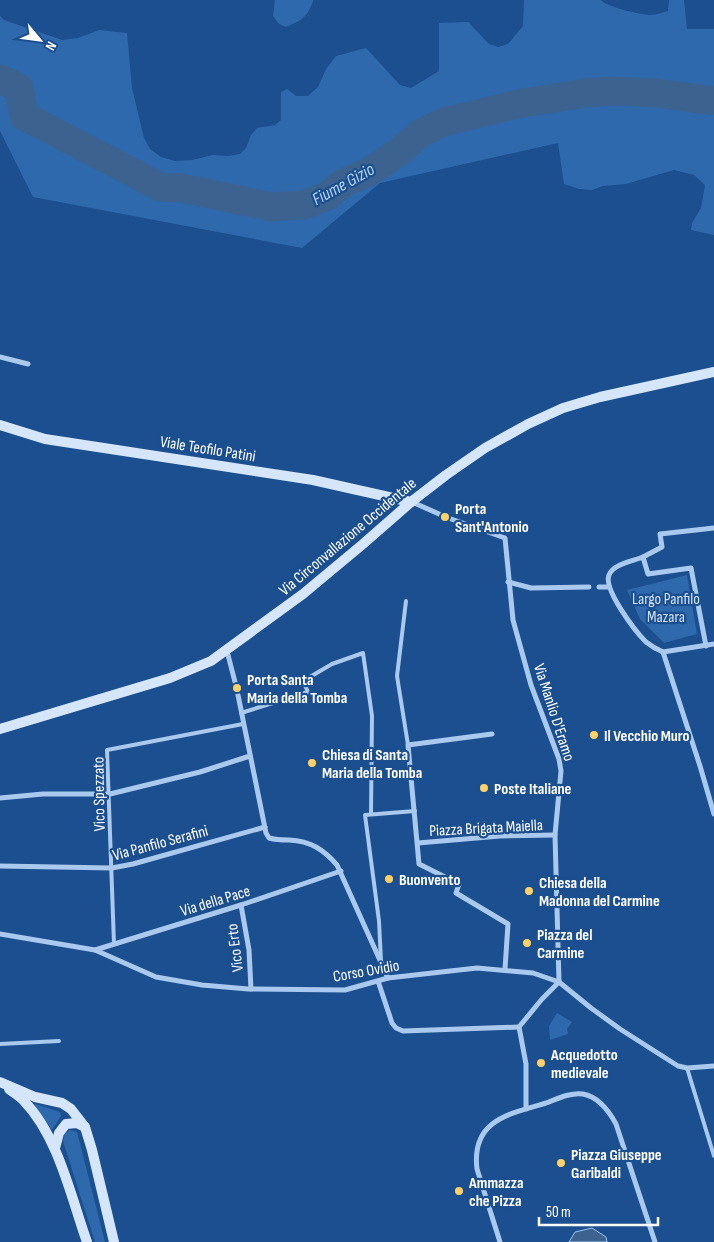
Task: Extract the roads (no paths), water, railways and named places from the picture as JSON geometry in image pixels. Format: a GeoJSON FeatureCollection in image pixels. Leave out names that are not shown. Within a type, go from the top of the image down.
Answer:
{"type":"FeatureCollection","features":[{"type":"Feature","properties":{"kind":"main road","name":"Via Circonvallazione Occidentale"},"geometry":{"type":"LineString","coordinates":[[0,729],[196,669],[227,651],[303,594],[411,502],[446,475],[485,448],[528,424],[563,408],[600,397],[714,372]]}},
{"type":"Feature","properties":{"kind":"main road","name":"Viale Teofilo Patini"},"geometry":{"type":"LineString","coordinates":[[0,424],[46,439],[313,480],[411,502]]}},
{"type":"Feature","properties":{"kind":"main road"},"geometry":{"type":"LineString","coordinates":[[0,1082],[35,1097],[62,1104],[71,1109],[85,1127],[114,1242]]}},
{"type":"Feature","properties":{"kind":"main road"},"geometry":{"type":"LineString","coordinates":[[0,1082],[31,1108],[46,1130],[87,1242]]}},
{"type":"Feature","properties":{"kind":"main road"},"geometry":{"type":"LineString","coordinates":[[54,1148],[58,1133],[66,1124],[77,1123],[85,1127]]}},
{"type":"Feature","properties":{"kind":"street"},"geometry":{"type":"LineString","coordinates":[[0,356],[28,364]]}},
{"type":"Feature","properties":{"kind":"street"},"geometry":{"type":"LineString","coordinates":[[411,502],[439,514]]}},
{"type":"Feature","properties":{"kind":"street","name":"Via Manlio D'Eramo"},"geometry":{"type":"LineString","coordinates":[[451,519],[505,538],[513,620],[531,685],[559,759],[561,781],[555,835],[558,982]]}},
{"type":"Feature","properties":{"kind":"street"},"geometry":{"type":"LineString","coordinates":[[714,528],[660,534],[662,546],[643,557],[613,568],[608,576],[608,587],[634,629],[647,643],[663,652],[714,644]]}},
{"type":"Feature","properties":{"kind":"street"},"geometry":{"type":"LineString","coordinates":[[643,557],[648,574],[691,568],[706,646]]}},
{"type":"Feature","properties":{"kind":"street"},"geometry":{"type":"LineString","coordinates":[[508,582],[531,588],[589,588]]}},
{"type":"Feature","properties":{"kind":"street"},"geometry":{"type":"LineString","coordinates":[[599,587],[608,587]]}},
{"type":"Feature","properties":{"kind":"street"},"geometry":{"type":"LineString","coordinates":[[227,651],[235,682]]}},
{"type":"Feature","properties":{"kind":"street"},"geometry":{"type":"LineString","coordinates":[[663,652],[711,793],[714,814]]}},
{"type":"Feature","properties":{"kind":"street"},"geometry":{"type":"LineString","coordinates":[[238,695],[266,830],[270,838],[290,840],[316,847],[326,852],[341,871],[388,978]]}},
{"type":"Feature","properties":{"kind":"street"},"geometry":{"type":"LineString","coordinates":[[492,734],[408,745],[419,864],[459,884],[456,893],[508,924],[505,969]]}},
{"type":"Feature","properties":{"kind":"street"},"geometry":{"type":"LineString","coordinates":[[0,798],[43,794],[110,794],[200,772],[250,756]]}},
{"type":"Feature","properties":{"kind":"street","name":"Via Panfilo Serafini"},"geometry":{"type":"LineString","coordinates":[[0,866],[112,868],[266,830]]}},
{"type":"Feature","properties":{"kind":"street","name":"Piazza Brigata Maiella"},"geometry":{"type":"LineString","coordinates":[[418,843],[500,836],[555,835]]}},
{"type":"Feature","properties":{"kind":"street","name":"Via della Pace"},"geometry":{"type":"LineString","coordinates":[[95,950],[241,905],[341,871]]}},
{"type":"Feature","properties":{"kind":"street","name":"Vico Erto"},"geometry":{"type":"LineString","coordinates":[[241,905],[249,950],[251,989]]}},
{"type":"Feature","properties":{"kind":"street","name":"Corso Ovidio"},"geometry":{"type":"LineString","coordinates":[[0,934],[95,950],[156,977],[202,985],[251,989],[345,990],[388,978],[477,968],[533,973],[558,982],[646,1047],[678,1066],[687,1068],[714,1066]]}},
{"type":"Feature","properties":{"kind":"street"},"geometry":{"type":"LineString","coordinates":[[378,981],[392,1023],[396,1028],[403,1031],[519,1027]]}},
{"type":"Feature","properties":{"kind":"street"},"geometry":{"type":"LineString","coordinates":[[526,1109],[526,1064],[519,1027],[542,998],[558,982]]}},
{"type":"Feature","properties":{"kind":"street"},"geometry":{"type":"LineString","coordinates":[[500,1242],[477,1169],[477,1147],[481,1137],[494,1121],[504,1116],[568,1095],[583,1094],[597,1100],[607,1108],[616,1124],[655,1242]]}},
{"type":"Feature","properties":{"kind":"lane"},"geometry":{"type":"LineString","coordinates":[[406,601],[397,676],[408,745]]}},
{"type":"Feature","properties":{"kind":"lane"},"geometry":{"type":"LineString","coordinates":[[241,713],[308,692],[303,681],[332,664],[363,654],[372,716],[371,814]]}},
{"type":"Feature","properties":{"kind":"lane","name":"Vico Spezzato"},"geometry":{"type":"LineString","coordinates":[[114,944],[107,750],[243,724]]}},
{"type":"Feature","properties":{"kind":"lane"},"geometry":{"type":"LineString","coordinates":[[381,963],[379,921],[365,815],[415,811]]}},
{"type":"Feature","properties":{"kind":"lane"},"geometry":{"type":"LineString","coordinates":[[0,1044],[59,1041]]}},
{"type":"Feature","properties":{"kind":"lane"},"geometry":{"type":"LineString","coordinates":[[687,1068],[714,1156]]}},
{"type":"Feature","properties":{"kind":"waterway","name":"Fiume Gizio"},"geometry":{"type":"LineString","coordinates":[[0,79],[19,88],[24,116],[160,187],[181,188],[272,207],[304,205],[327,196],[343,183],[369,172],[400,151],[419,134],[444,122],[522,103],[586,93],[613,91],[655,93],[714,101]]}},
{"type":"Feature","properties":{"kind":"tunnel"},"geometry":{"type":"LineString","coordinates":[[439,514],[451,519]]}},
{"type":"Feature","properties":{"kind":"tunnel"},"geometry":{"type":"LineString","coordinates":[[235,682],[238,695]]}},
{"type":"Feature","properties":{"kind":"place","name":"Porta Sant'Antonio"},"geometry":{"type":"Point","coordinates":[445,517]}},
{"type":"Feature","properties":{"kind":"place","name":"Porta Santa Maria della Tomba"},"geometry":{"type":"Point","coordinates":[237,688]}},
{"type":"Feature","properties":{"kind":"place","name":"Il Vecchio Muro"},"geometry":{"type":"Point","coordinates":[594,735]}},
{"type":"Feature","properties":{"kind":"place","name":"Chiesa di Santa Maria della Tomba"},"geometry":{"type":"Point","coordinates":[312,763]}},
{"type":"Feature","properties":{"kind":"place","name":"Poste Italiane"},"geometry":{"type":"Point","coordinates":[484,788]}},
{"type":"Feature","properties":{"kind":"place","name":"Buonvento"},"geometry":{"type":"Point","coordinates":[389,879]}},
{"type":"Feature","properties":{"kind":"place","name":"Chiesa della Madonna del Carmine"},"geometry":{"type":"Point","coordinates":[529,891]}},
{"type":"Feature","properties":{"kind":"place","name":"Piazza del Carmine"},"geometry":{"type":"Point","coordinates":[527,943]}},
{"type":"Feature","properties":{"kind":"place","name":"Acquedotto medievale"},"geometry":{"type":"Point","coordinates":[541,1063]}},
{"type":"Feature","properties":{"kind":"place","name":"Piazza Giuseppe Garibaldi"},"geometry":{"type":"Point","coordinates":[561,1163]}},
{"type":"Feature","properties":{"kind":"place","name":"Ammazza che Pizza"},"geometry":{"type":"Point","coordinates":[459,1191]}},
{"type":"Feature","properties":{"kind":"park label","name":"Largo Panfilo Mazara"},"geometry":{"type":"Point","coordinates":[666,607]}}]}
